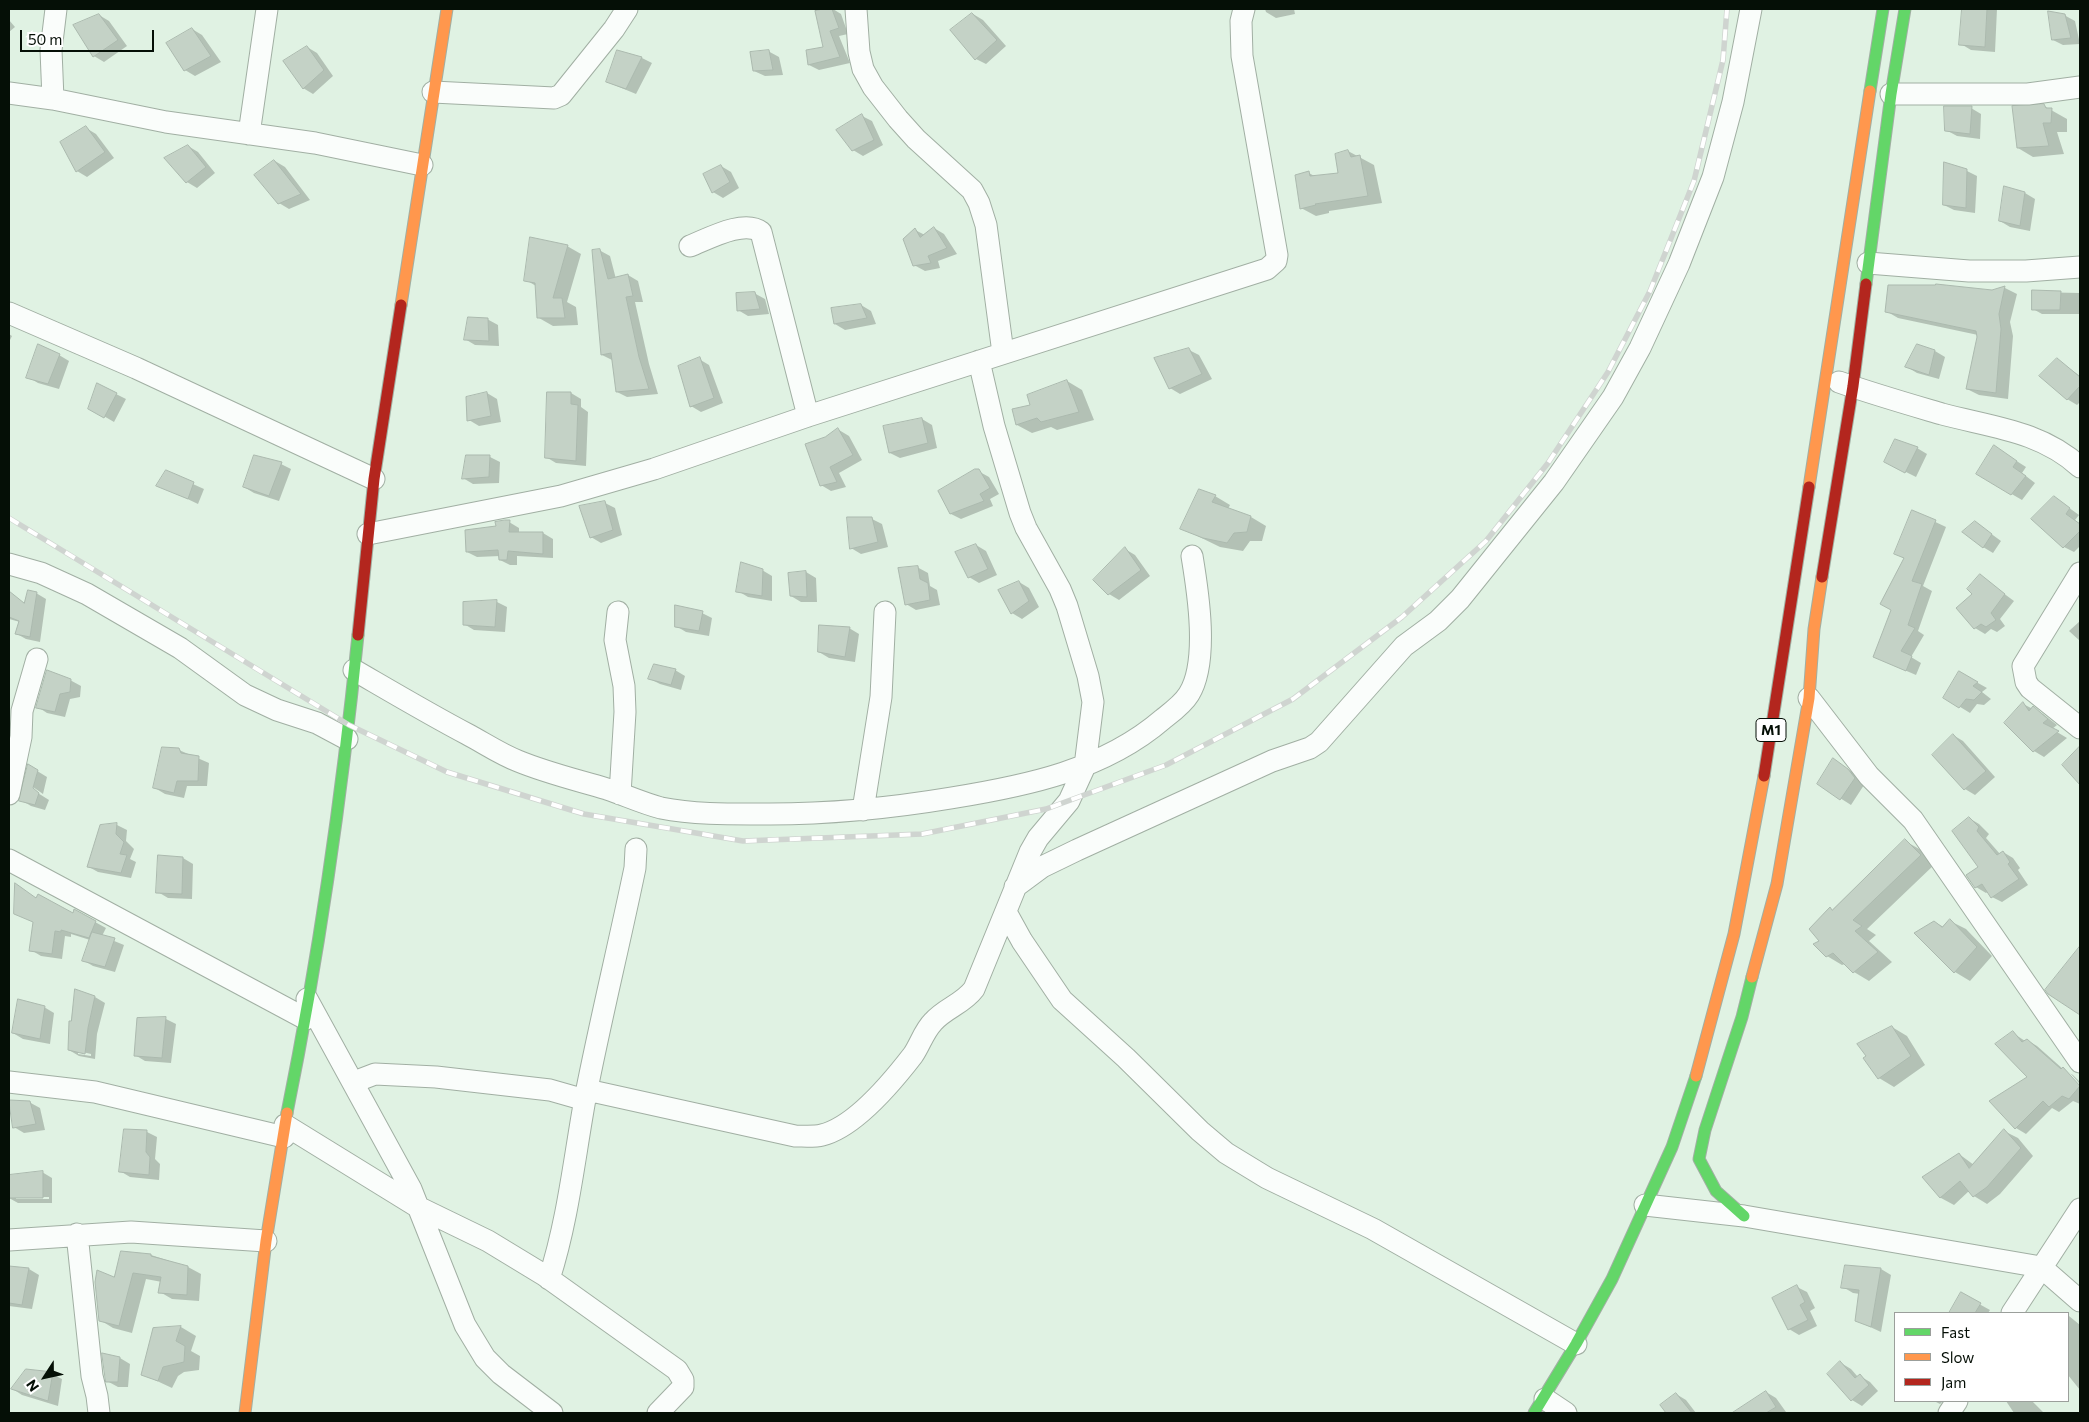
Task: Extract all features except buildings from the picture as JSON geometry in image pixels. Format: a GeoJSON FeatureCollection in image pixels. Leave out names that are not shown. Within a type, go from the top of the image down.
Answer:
{"type":"FeatureCollection","features":[{"type":"Feature","properties":{"kind":"street"},"geometry":{"type":"LineString","coordinates":[[53,100],[51,50],[56,9]]}},
{"type":"Feature","properties":{"kind":"street"},"geometry":{"type":"LineString","coordinates":[[249,134],[267,9]]}},
{"type":"Feature","properties":{"kind":"street"},"geometry":{"type":"LineString","coordinates":[[245,1413],[266,1241],[306,1009],[347,739],[374,479],[447,9]]}},
{"type":"Feature","properties":{"kind":"street"},"geometry":{"type":"LineString","coordinates":[[433,92],[554,98],[560,95],[614,29],[627,9]]}},
{"type":"Feature","properties":{"kind":"street"},"geometry":{"type":"LineString","coordinates":[[856,9],[859,52],[864,69],[873,87],[898,119],[922,145],[972,190],[979,203],[986,225],[1003,353]]}},
{"type":"Feature","properties":{"kind":"street"},"geometry":{"type":"LineString","coordinates":[[368,534],[561,496],[654,469],[808,416],[1260,271],[1272,265],[1277,255],[1242,56],[1241,21],[1244,9]]}},
{"type":"Feature","properties":{"kind":"street"},"geometry":{"type":"LineString","coordinates":[[1015,887],[1042,868],[1076,850],[1272,761],[1310,748],[1319,742],[1404,646],[1438,621],[1460,599],[1554,482],[1613,397],[1640,348],[1679,264],[1713,177],[1733,102],[1751,9]]}},
{"type":"Feature","properties":{"kind":"street","name":"M1"},"geometry":{"type":"LineString","coordinates":[[1540,1406],[1612,1279],[1672,1147],[1695,1080],[1734,934],[1762,791],[1883,9]]}},
{"type":"Feature","properties":{"kind":"street"},"geometry":{"type":"LineString","coordinates":[[1744,1216],[1716,1191],[1699,1159],[1705,1130],[1742,1017],[1777,884],[1809,698],[1814,629],[1853,386],[1891,94],[1905,9]]}},
{"type":"Feature","properties":{"kind":"street"},"geometry":{"type":"LineString","coordinates":[[1891,94],[2028,94],[2080,87]]}},
{"type":"Feature","properties":{"kind":"street"},"geometry":{"type":"LineString","coordinates":[[9,93],[166,122],[315,143],[422,165]]}},
{"type":"Feature","properties":{"kind":"street"},"geometry":{"type":"LineString","coordinates":[[690,246],[735,229],[750,227],[756,228],[761,232],[808,416]]}},
{"type":"Feature","properties":{"kind":"street"},"geometry":{"type":"LineString","coordinates":[[1868,263],[1969,271],[2026,271],[2080,267]]}},
{"type":"Feature","properties":{"kind":"street"},"geometry":{"type":"LineString","coordinates":[[9,313],[136,368],[374,479]]}},
{"type":"Feature","properties":{"kind":"street"},"geometry":{"type":"LineString","coordinates":[[354,1082],[375,1074],[436,1077],[586,1095],[795,1136],[821,1135],[847,1124],[871,1102],[913,1054],[932,1022],[966,999],[974,989],[1015,887],[1038,838],[1069,801],[1085,766],[1094,708],[1088,676],[1074,627],[1060,589],[1038,553],[1020,513],[994,426],[979,361]]}},
{"type":"Feature","properties":{"kind":"street"},"geometry":{"type":"LineString","coordinates":[[1827,378],[1942,414],[2023,433],[2078,461]]}},
{"type":"Feature","properties":{"kind":"street"},"geometry":{"type":"LineString","coordinates":[[354,670],[515,760],[556,776],[664,808],[713,813],[821,814],[893,808],[1030,784],[1085,766],[1130,743],[1157,725],[1188,697],[1193,688],[1198,669],[1200,629],[1192,556]]}},
{"type":"Feature","properties":{"kind":"street"},"geometry":{"type":"LineString","coordinates":[[11,566],[41,574],[87,594],[180,648],[245,695],[277,710],[317,723],[347,739]]}},
{"type":"Feature","properties":{"kind":"street"},"geometry":{"type":"LineString","coordinates":[[2080,574],[2023,666],[2026,682],[2030,688],[2080,728]]}},
{"type":"Feature","properties":{"kind":"street"},"geometry":{"type":"LineString","coordinates":[[618,612],[614,640],[624,686],[620,794]]}},
{"type":"Feature","properties":{"kind":"street"},"geometry":{"type":"LineString","coordinates":[[863,810],[881,696],[885,612]]}},
{"type":"Feature","properties":{"kind":"street"},"geometry":{"type":"LineString","coordinates":[[9,794],[22,737],[22,711],[37,659]]}},
{"type":"Feature","properties":{"kind":"street"},"geometry":{"type":"LineString","coordinates":[[1809,698],[1869,776],[1913,820],[2080,1062]]}},
{"type":"Feature","properties":{"kind":"street"},"geometry":{"type":"LineString","coordinates":[[550,1279],[564,1226],[586,1095],[635,868],[636,850]]}},
{"type":"Feature","properties":{"kind":"street"},"geometry":{"type":"LineString","coordinates":[[9,860],[306,1009],[354,1082],[394,1156],[418,1207],[464,1324],[485,1358],[501,1374],[552,1413]]}},
{"type":"Feature","properties":{"kind":"street"},"geometry":{"type":"LineString","coordinates":[[1006,912],[1062,1000],[1126,1058],[1200,1131],[1226,1153],[1267,1178],[1405,1246],[1576,1344]]}},
{"type":"Feature","properties":{"kind":"street"},"geometry":{"type":"LineString","coordinates":[[9,1082],[95,1092],[284,1131],[418,1207],[488,1241],[550,1279],[677,1370],[683,1380],[683,1387],[658,1413]]}},
{"type":"Feature","properties":{"kind":"street"},"geometry":{"type":"LineString","coordinates":[[1645,1206],[1744,1216],[2041,1267],[2080,1301]]}},
{"type":"Feature","properties":{"kind":"street"},"geometry":{"type":"LineString","coordinates":[[2013,1312],[2080,1209]]}},
{"type":"Feature","properties":{"kind":"street"},"geometry":{"type":"LineString","coordinates":[[9,1240],[77,1234],[131,1232],[266,1241]]}},
{"type":"Feature","properties":{"kind":"street"},"geometry":{"type":"LineString","coordinates":[[77,1234],[92,1376],[99,1413]]}},
{"type":"Feature","properties":{"kind":"street"},"geometry":{"type":"LineString","coordinates":[[1949,1413],[1956,1402]]}},
{"type":"Feature","properties":{"kind":"street"},"geometry":{"type":"LineString","coordinates":[[1540,1406],[1566,1413]]}},
{"type":"Feature","properties":{"kind":"railway"},"geometry":{"type":"LineString","coordinates":[[9,518],[349,725],[447,772],[584,814],[743,841],[922,834],[1046,809],[1166,765],[1293,699],[1402,617],[1486,541],[1548,463],[1608,372],[1650,291],[1694,181],[1723,60],[1727,9]]}},
{"type":"Feature","properties":{"kind":"traffic: fast"},"geometry":{"type":"LineString","coordinates":[[1870,91],[1883,9]]}},
{"type":"Feature","properties":{"kind":"traffic: fast"},"geometry":{"type":"LineString","coordinates":[[1866,284],[1891,94],[1905,9]]}},
{"type":"Feature","properties":{"kind":"traffic: fast"},"geometry":{"type":"LineString","coordinates":[[287,1113],[299,1054],[328,875],[345,755],[358,635]]}},
{"type":"Feature","properties":{"kind":"traffic: fast"},"geometry":{"type":"LineString","coordinates":[[1744,1216],[1716,1191],[1699,1159],[1705,1130],[1742,1017],[1752,977]]}},
{"type":"Feature","properties":{"kind":"traffic: fast"},"geometry":{"type":"LineString","coordinates":[[1534,1413],[1576,1344],[1612,1279],[1672,1147],[1696,1076]]}},
{"type":"Feature","properties":{"kind":"traffic: slow"},"geometry":{"type":"LineString","coordinates":[[401,305],[447,9]]}},
{"type":"Feature","properties":{"kind":"traffic: slow"},"geometry":{"type":"LineString","coordinates":[[1809,487],[1870,91]]}},
{"type":"Feature","properties":{"kind":"traffic: slow"},"geometry":{"type":"LineString","coordinates":[[1752,977],[1777,884],[1809,698],[1814,629],[1822,577]]}},
{"type":"Feature","properties":{"kind":"traffic: slow"},"geometry":{"type":"LineString","coordinates":[[1696,1076],[1734,934],[1764,776]]}},
{"type":"Feature","properties":{"kind":"traffic: slow"},"geometry":{"type":"LineString","coordinates":[[245,1413],[266,1241],[287,1113]]}},
{"type":"Feature","properties":{"kind":"traffic: jam"},"geometry":{"type":"LineString","coordinates":[[1822,577],[1853,386],[1866,284]]}},
{"type":"Feature","properties":{"kind":"traffic: jam"},"geometry":{"type":"LineString","coordinates":[[358,635],[374,479],[401,305]]}},
{"type":"Feature","properties":{"kind":"traffic: jam"},"geometry":{"type":"LineString","coordinates":[[1764,776],[1809,487]]}}]}
